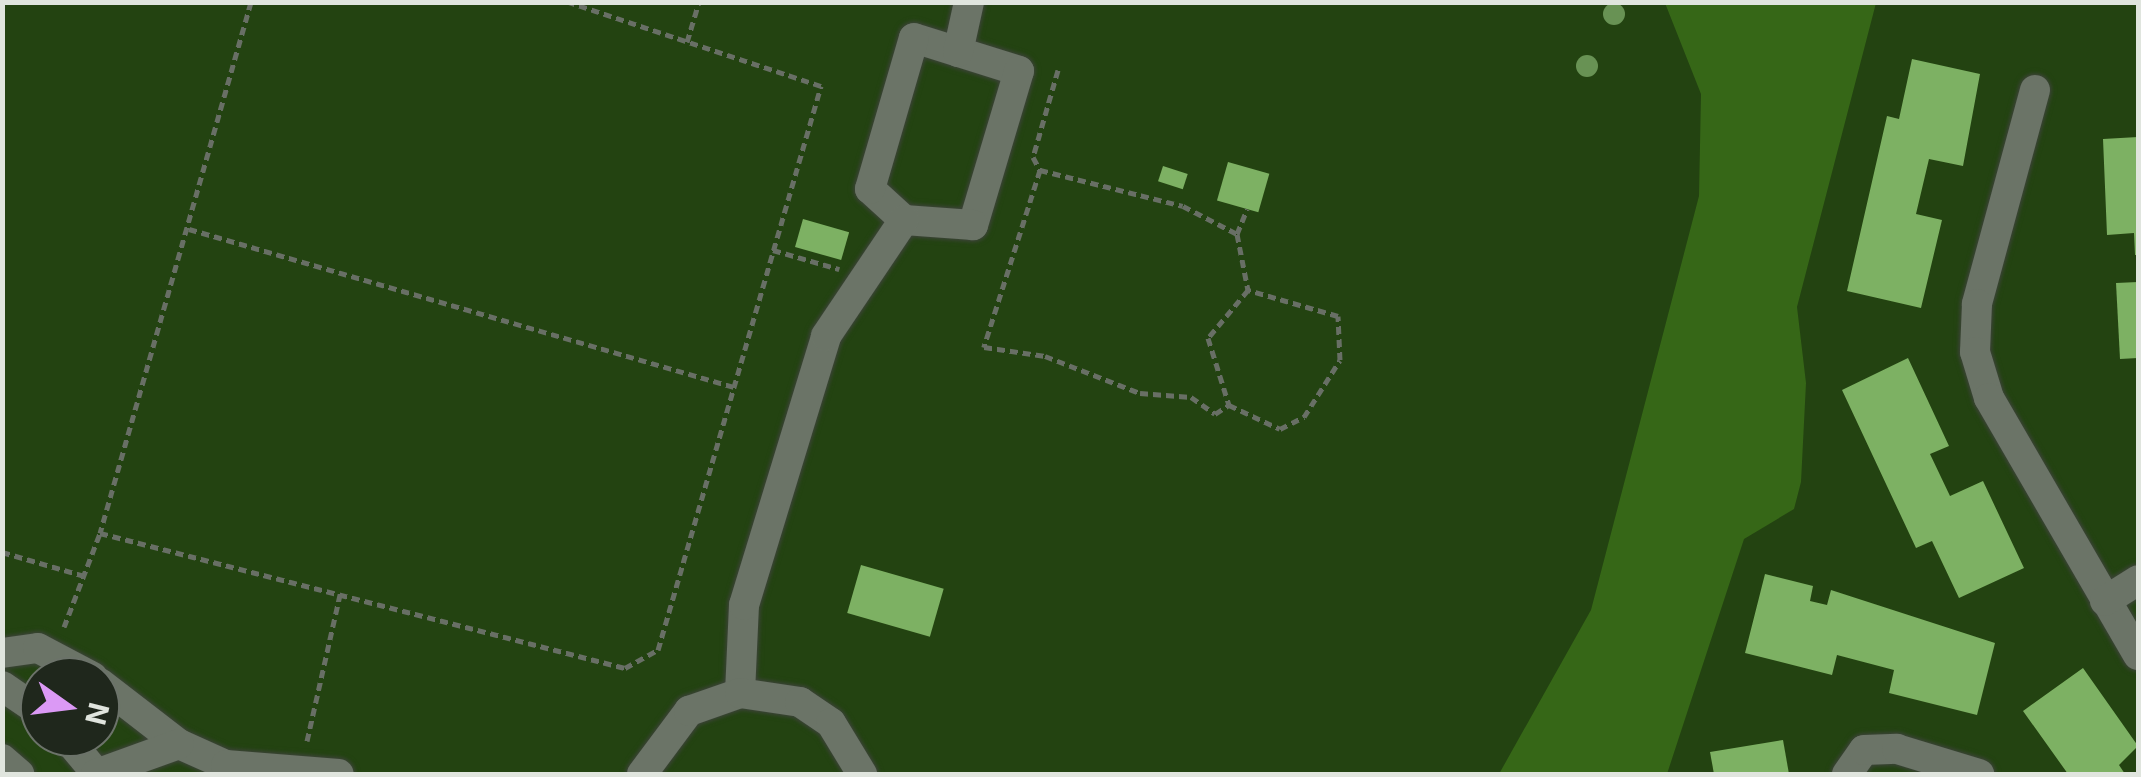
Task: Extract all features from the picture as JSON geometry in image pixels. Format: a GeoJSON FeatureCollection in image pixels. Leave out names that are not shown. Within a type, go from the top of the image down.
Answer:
{"type":"FeatureCollection","features":[{"type":"Feature","properties":{"kind":"street"},"geometry":{"type":"LineString","coordinates":[[958,52],[969,2]]}},
{"type":"Feature","properties":{"kind":"street"},"geometry":{"type":"LineString","coordinates":[[914,38],[1019,71],[973,225],[904,220],[870,189],[914,38]]}},
{"type":"Feature","properties":{"kind":"street"},"geometry":{"type":"LineString","coordinates":[[2035,90],[1977,304],[1975,352],[1989,398],[2138,655]]}},
{"type":"Feature","properties":{"kind":"street"},"geometry":{"type":"LineString","coordinates":[[740,692],[744,605],[826,336],[904,220]]}},
{"type":"Feature","properties":{"kind":"street"},"geometry":{"type":"LineString","coordinates":[[2105,601],[2138,580]]}},
{"type":"Feature","properties":{"kind":"street"},"geometry":{"type":"LineString","coordinates":[[2,653],[50,651],[60,657]]}},
{"type":"Feature","properties":{"kind":"street"},"geometry":{"type":"LineString","coordinates":[[642,774],[659,740],[689,711],[740,692],[800,702],[831,723],[862,774]]}},
{"type":"Feature","properties":{"kind":"street"},"geometry":{"type":"LineString","coordinates":[[120,698],[179,744],[226,765],[338,774]]}},
{"type":"Feature","properties":{"kind":"street"},"geometry":{"type":"LineString","coordinates":[[96,774],[179,744]]}},
{"type":"Feature","properties":{"kind":"street"},"geometry":{"type":"LineString","coordinates":[[1847,774],[1864,750],[1897,750],[1978,774]]}},
{"type":"Feature","properties":{"kind":"street"},"geometry":{"type":"LineString","coordinates":[[2,759],[19,774]]}},
{"type":"Feature","properties":{"kind":"path"},"geometry":{"type":"LineString","coordinates":[[50,651],[88,576],[252,2]]}},
{"type":"Feature","properties":{"kind":"path"},"geometry":{"type":"LineString","coordinates":[[100,532],[625,668],[658,650],[821,86],[568,2]]}},
{"type":"Feature","properties":{"kind":"path"},"geometry":{"type":"LineString","coordinates":[[687,42],[698,2]]}},
{"type":"Feature","properties":{"kind":"path"},"geometry":{"type":"LineString","coordinates":[[1058,70],[1033,157],[1040,170],[984,347],[1044,356],[1140,393],[1190,397],[1216,414],[1230,405]]}},
{"type":"Feature","properties":{"kind":"path"},"geometry":{"type":"LineString","coordinates":[[1040,170],[1182,206],[1237,234]]}},
{"type":"Feature","properties":{"kind":"path"},"geometry":{"type":"LineString","coordinates":[[1246,209],[1237,234],[1248,290]]}},
{"type":"Feature","properties":{"kind":"path"},"geometry":{"type":"LineString","coordinates":[[189,229],[734,387]]}},
{"type":"Feature","properties":{"kind":"path"},"geometry":{"type":"LineString","coordinates":[[773,250],[866,276]]}},
{"type":"Feature","properties":{"kind":"path"},"geometry":{"type":"LineString","coordinates":[[1248,290],[1338,316],[1340,360],[1304,418],[1280,429],[1230,405],[1208,338],[1248,290]]}},
{"type":"Feature","properties":{"kind":"path"},"geometry":{"type":"LineString","coordinates":[[2,552],[88,576]]}},
{"type":"Feature","properties":{"kind":"path"},"geometry":{"type":"LineString","coordinates":[[297,771],[340,594]]}},
{"type":"Feature","properties":{"kind":"shaded area"},"geometry":{"type":"Polygon","coordinates":[[[2,3],[2138,3],[2138,774],[3,774],[2,3]]]}},
{"type":"Feature","properties":{"kind":"shaded area"},"geometry":{"type":"Polygon","coordinates":[[[1665,3],[1876,3],[1797,307],[1806,383],[1801,482],[1794,509],[1744,539],[1667,774],[1499,774],[1591,610],[1699,196],[1701,94],[1665,3]]]}},
{"type":"Feature","properties":{"kind":"building"},"geometry":{"type":"Polygon","coordinates":[[[1912,59],[1980,74],[1963,166],[1929,159],[1916,214],[1942,220],[1921,308],[1847,291],[1887,116],[1899,119],[1912,59]]]}},
{"type":"Feature","properties":{"kind":"building"},"geometry":{"type":"Polygon","coordinates":[[[2138,137],[2135,255],[2134,233],[2107,235],[2103,139],[2138,137]]]}},
{"type":"Feature","properties":{"kind":"building"},"geometry":{"type":"Polygon","coordinates":[[[1228,162],[1269,174],[1258,212],[1217,200],[1228,162]]]}},
{"type":"Feature","properties":{"kind":"building"},"geometry":{"type":"Polygon","coordinates":[[[1163,166],[1188,174],[1183,189],[1158,181],[1163,166]]]}},
{"type":"Feature","properties":{"kind":"building"},"geometry":{"type":"Polygon","coordinates":[[[803,219],[849,232],[841,260],[795,247],[803,219]]]}},
{"type":"Feature","properties":{"kind":"building"},"geometry":{"type":"Polygon","coordinates":[[[2138,282],[2138,358],[2120,359],[2116,283],[2138,282]]]}},
{"type":"Feature","properties":{"kind":"building"},"geometry":{"type":"Polygon","coordinates":[[[1908,358],[1949,446],[1930,454],[1950,496],[1983,481],[2024,568],[1959,598],[1932,541],[1916,548],[1842,390],[1908,358]]]}},
{"type":"Feature","properties":{"kind":"building"},"geometry":{"type":"Polygon","coordinates":[[[861,565],[944,589],[930,637],[847,613],[861,565]]]}},
{"type":"Feature","properties":{"kind":"building"},"geometry":{"type":"Polygon","coordinates":[[[1765,574],[1813,586],[1810,601],[1827,605],[1831,590],[1995,643],[1977,715],[1889,693],[1894,670],[1837,655],[1832,675],[1745,653],[1765,574]]]}},
{"type":"Feature","properties":{"kind":"building"},"geometry":{"type":"Polygon","coordinates":[[[2083,668],[2138,746],[2119,765],[2125,774],[2068,774],[2023,711],[2083,668]]]}},
{"type":"Feature","properties":{"kind":"building"},"geometry":{"type":"Polygon","coordinates":[[[1783,740],[1789,774],[1714,774],[1710,752],[1783,740]]]}}]}
